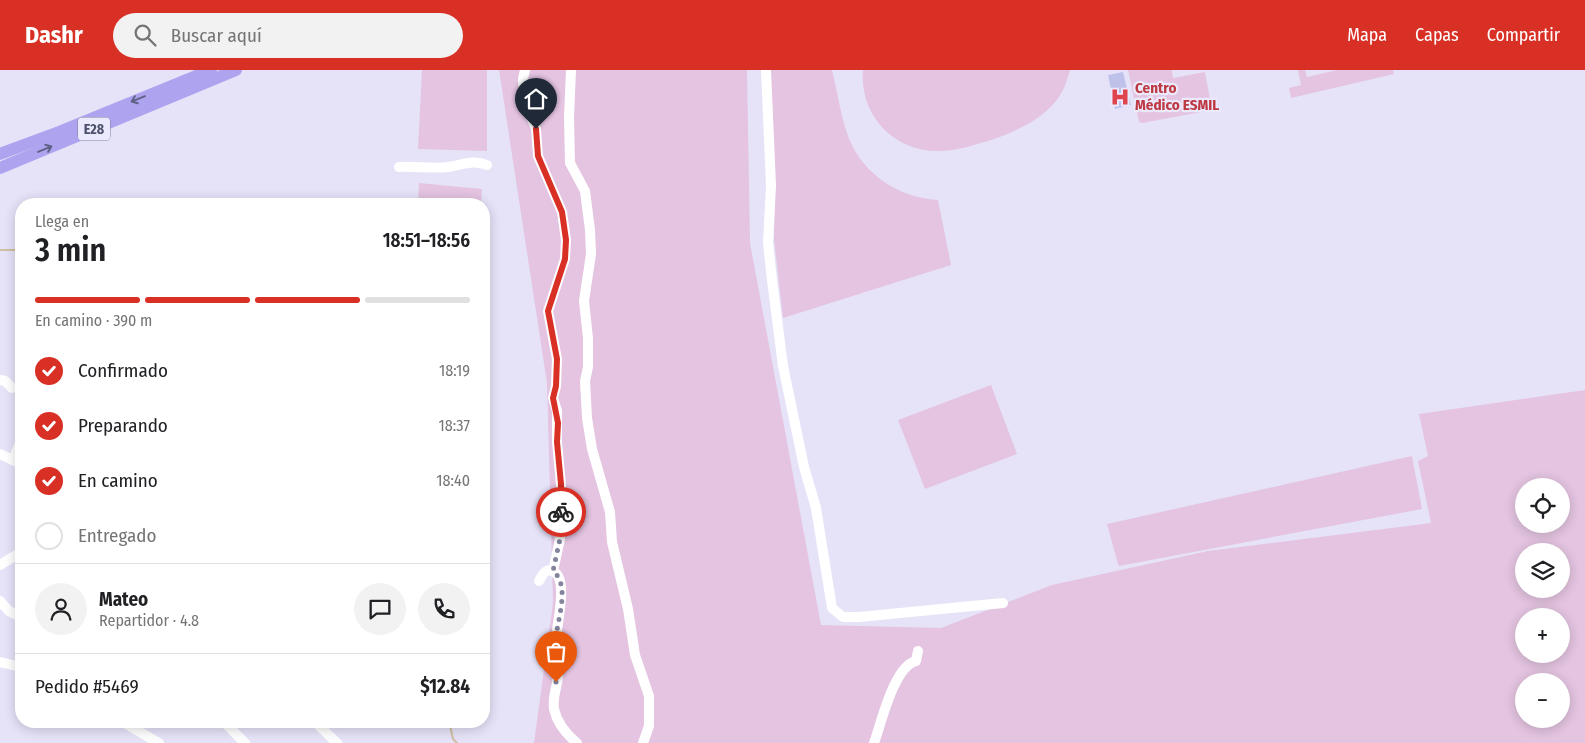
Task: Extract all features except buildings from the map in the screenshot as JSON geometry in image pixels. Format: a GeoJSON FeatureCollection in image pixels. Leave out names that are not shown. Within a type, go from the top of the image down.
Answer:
{"type":"FeatureCollection","features":[{"type":"Feature","properties":{"kind":"main road","name":"E28"},"geometry":{"type":"LineString","coordinates":[[0,168],[186,86],[211,70]]}},
{"type":"Feature","properties":{"kind":"main road","name":"E28"},"geometry":{"type":"LineString","coordinates":[[0,154],[186,86],[236,70]]}},
{"type":"Feature","properties":{"kind":"street"},"geometry":{"type":"LineString","coordinates":[[525,70],[523,79],[524,99],[536,129],[538,156],[562,212],[566,240],[565,259],[548,311],[557,359],[556,386],[553,398],[557,412],[557,442],[562,496],[560,539],[553,571]]}},
{"type":"Feature","properties":{"kind":"street"},"geometry":{"type":"LineString","coordinates":[[572,70],[569,117],[570,163],[585,191],[591,254],[584,301],[588,347],[588,366],[585,381],[587,418],[592,449],[610,512],[612,542],[628,609],[635,654],[649,696],[649,726],[643,743]]}},
{"type":"Feature","properties":{"kind":"street"},"geometry":{"type":"LineString","coordinates":[[766,70],[771,186],[768,243],[772,280],[783,366],[804,467],[816,508],[832,608],[843,617],[860,617],[1004,603]]}},
{"type":"Feature","properties":{"kind":"street"},"geometry":{"type":"LineString","coordinates":[[399,167],[448,167],[463,163],[479,162],[487,165]]}},
{"type":"Feature","properties":{"kind":"street"},"geometry":{"type":"LineString","coordinates":[[0,380],[5,381],[12,388]]}},
{"type":"Feature","properties":{"kind":"street"},"geometry":{"type":"LineString","coordinates":[[0,454],[15,461]]}},
{"type":"Feature","properties":{"kind":"street"},"geometry":{"type":"LineString","coordinates":[[0,565],[15,556]]}},
{"type":"Feature","properties":{"kind":"street"},"geometry":{"type":"LineString","coordinates":[[539,581],[545,572],[553,571]]}},
{"type":"Feature","properties":{"kind":"street"},"geometry":{"type":"LineString","coordinates":[[553,571],[559,577],[562,600],[556,639],[558,674],[554,695],[554,710],[561,726],[578,743]]}},
{"type":"Feature","properties":{"kind":"street"},"geometry":{"type":"LineString","coordinates":[[0,601],[9,611],[15,614]]}},
{"type":"Feature","properties":{"kind":"street"},"geometry":{"type":"LineString","coordinates":[[874,743],[885,706],[908,665],[916,661],[918,651]]}},
{"type":"Feature","properties":{"kind":"street"},"geometry":{"type":"LineString","coordinates":[[0,662],[15,666]]}},
{"type":"Feature","properties":{"kind":"street"},"geometry":{"type":"LineString","coordinates":[[133,728],[159,743]]}},
{"type":"Feature","properties":{"kind":"street"},"geometry":{"type":"LineString","coordinates":[[230,728],[245,743]]}},
{"type":"Feature","properties":{"kind":"street"},"geometry":{"type":"LineString","coordinates":[[321,728],[336,743]]}},
{"type":"Feature","properties":{"kind":"shaded area"},"geometry":{"type":"Polygon","coordinates":[[[422,70],[487,70],[487,151],[418,149],[422,70]]]}},
{"type":"Feature","properties":{"kind":"shaded area"},"geometry":{"type":"Polygon","coordinates":[[[499,70],[747,70],[750,243],[821,625],[941,628],[1052,585],[1208,551],[1431,523],[1418,461],[1428,456],[1419,414],[1585,390],[1585,743],[534,743],[553,603],[547,383],[499,70]]]}},
{"type":"Feature","properties":{"kind":"shaded area"},"geometry":{"type":"Polygon","coordinates":[[[770,70],[832,70],[846,130],[860,158],[881,180],[894,188],[908,194],[938,200],[951,265],[783,318],[774,239],[775,174],[770,70]]]}},
{"type":"Feature","properties":{"kind":"shaded area"},"geometry":{"type":"Polygon","coordinates":[[[863,70],[1070,70],[1058,98],[1050,108],[1034,120],[991,140],[959,149],[939,151],[923,150],[908,145],[894,138],[883,128],[873,116],[867,102],[863,86],[863,70]]]}},
{"type":"Feature","properties":{"kind":"shaded area"},"geometry":{"type":"Polygon","coordinates":[[[1128,70],[1172,70],[1173,78],[1205,72],[1212,110],[1139,122],[1128,70]]]}},
{"type":"Feature","properties":{"kind":"shaded area"},"geometry":{"type":"Polygon","coordinates":[[[1298,70],[1305,70],[1307,77],[1337,70],[1393,70],[1394,74],[1291,98],[1289,88],[1301,85],[1298,70]]]}},
{"type":"Feature","properties":{"kind":"shaded area"},"geometry":{"type":"Polygon","coordinates":[[[419,183],[482,189],[481,198],[418,198],[419,183]]]}},
{"type":"Feature","properties":{"kind":"shaded area"},"geometry":{"type":"Polygon","coordinates":[[[991,385],[1017,454],[925,489],[898,420],[991,385]]]}},
{"type":"Feature","properties":{"kind":"shaded area"},"geometry":{"type":"Polygon","coordinates":[[[1412,456],[1422,509],[1119,566],[1118,564],[1107,524],[1412,456]]]}},
{"type":"Feature","properties":{"kind":"waterway"},"geometry":{"type":"LineString","coordinates":[[0,250],[15,250]]}},
{"type":"Feature","properties":{"kind":"waterway"},"geometry":{"type":"LineString","coordinates":[[451,728],[453,739],[457,743]]}},
{"type":"Feature","properties":{"kind":"way so far"},"geometry":{"type":"LineString","coordinates":[[556,682],[558,674],[556,639],[562,600],[559,577],[553,571],[556,550],[560,539],[561,512]]}},
{"type":"Feature","properties":{"kind":"place","name":"Centro Médico ESMIL"},"geometry":{"type":"Point","coordinates":[1120,97]}},
{"type":"Feature","properties":{"kind":"route"},"geometry":{"type":"LineString","coordinates":[[536,129],[538,156],[544,175],[562,212],[566,240],[565,259],[548,311],[552,342],[557,359],[556,386],[553,398],[558,423],[557,442],[562,496],[561,512]]}}]}
